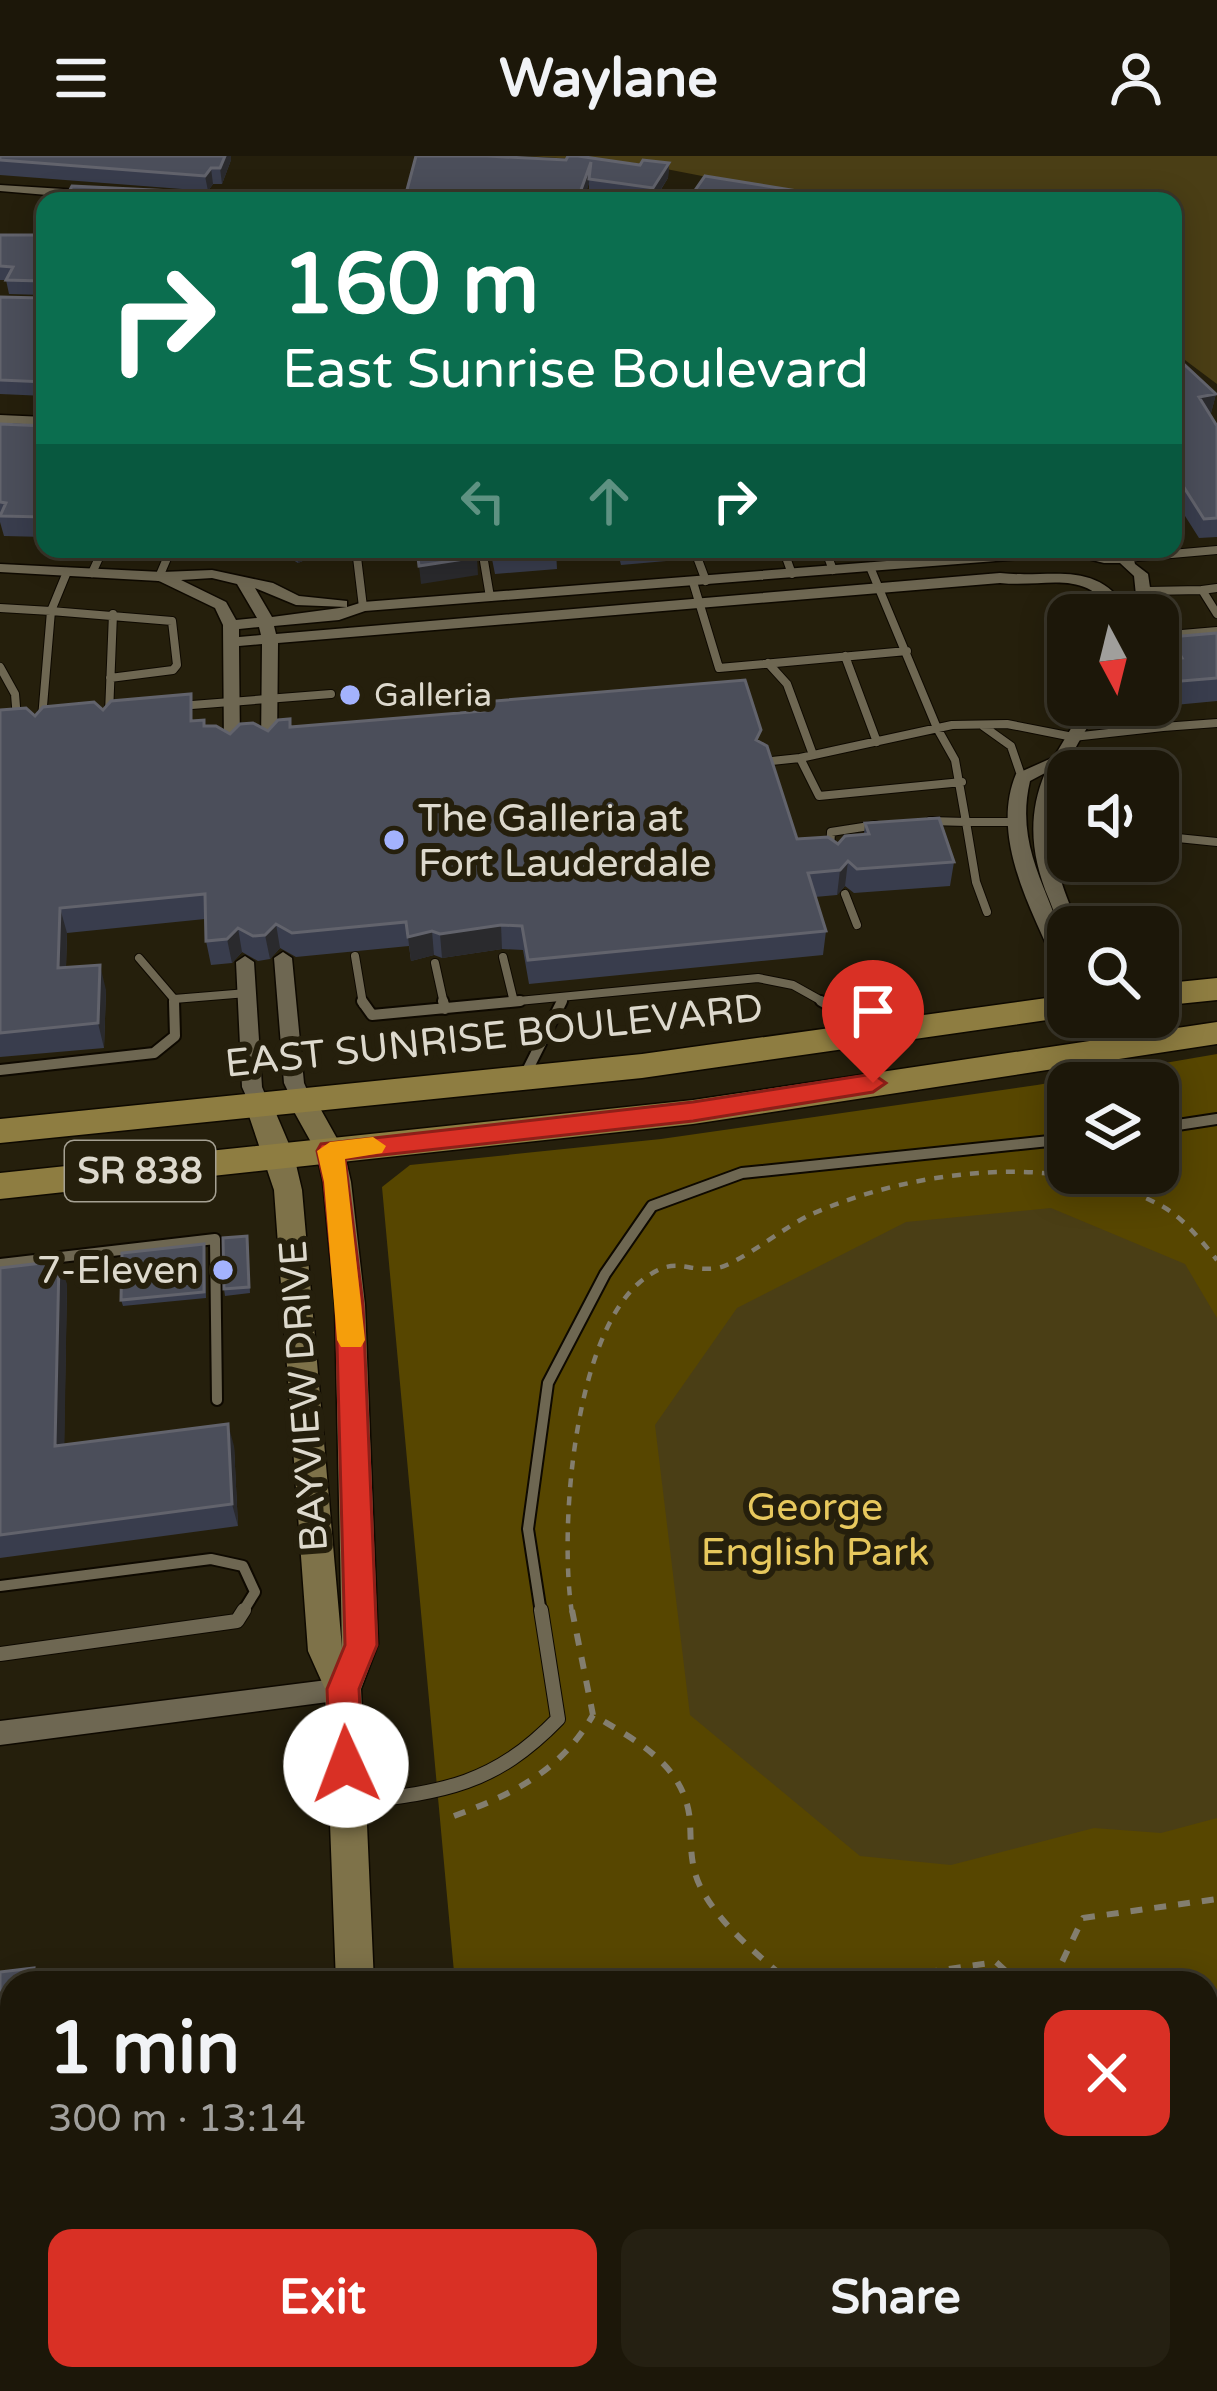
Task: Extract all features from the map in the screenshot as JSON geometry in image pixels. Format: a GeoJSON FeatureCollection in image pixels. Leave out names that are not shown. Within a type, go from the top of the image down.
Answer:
{"type":"FeatureCollection","features":[{"type":"Feature","properties":{"kind":"main road"},"geometry":{"type":"LineString","coordinates":[[1179,993],[1217,989]]}},
{"type":"Feature","properties":{"kind":"main road","name":"EAST SUNRISE BOULEVARD"},"geometry":{"type":"LineString","coordinates":[[0,1131],[642,1066],[1047,1009]]}},
{"type":"Feature","properties":{"kind":"main road","name":"SR 838"},"geometry":{"type":"LineString","coordinates":[[1179,1033],[1217,1034]]}},
{"type":"Feature","properties":{"kind":"main road","name":"SR 838"},"geometry":{"type":"LineString","coordinates":[[0,1186],[693,1112],[1077,1038]]}},
{"type":"Feature","properties":{"kind":"street"},"geometry":{"type":"LineString","coordinates":[[0,188],[58,192]]}},
{"type":"Feature","properties":{"kind":"street"},"geometry":{"type":"LineString","coordinates":[[0,419],[36,421]]}},
{"type":"Feature","properties":{"kind":"street"},"geometry":{"type":"LineString","coordinates":[[0,568],[161,577],[190,572],[268,586],[296,600],[363,607],[966,558]]}},
{"type":"Feature","properties":{"kind":"street"},"geometry":{"type":"LineString","coordinates":[[1100,558],[1126,558],[1142,574],[1146,591]]}},
{"type":"Feature","properties":{"kind":"street"},"geometry":{"type":"LineString","coordinates":[[1118,594],[1116,574],[1126,558]]}},
{"type":"Feature","properties":{"kind":"street"},"geometry":{"type":"LineString","coordinates":[[1000,578],[1009,572],[1088,566],[1103,559]]}},
{"type":"Feature","properties":{"kind":"street"},"geometry":{"type":"LineString","coordinates":[[161,577],[221,604],[232,634],[232,749]]}},
{"type":"Feature","properties":{"kind":"street"},"geometry":{"type":"LineString","coordinates":[[232,634],[699,604],[1000,578],[1077,578],[1111,594]]}},
{"type":"Feature","properties":{"kind":"street"},"geometry":{"type":"LineString","coordinates":[[244,584],[256,596],[268,631],[269,746]]}},
{"type":"Feature","properties":{"kind":"street"},"geometry":{"type":"LineString","coordinates":[[268,631],[363,607]]}},
{"type":"Feature","properties":{"kind":"street"},"geometry":{"type":"LineString","coordinates":[[1064,750],[1080,726]]}},
{"type":"Feature","properties":{"kind":"street"},"geometry":{"type":"LineString","coordinates":[[1047,766],[1022,778],[1014,798],[1060,906]]}},
{"type":"Feature","properties":{"kind":"street"},"geometry":{"type":"LineString","coordinates":[[1047,782],[1028,822],[1023,854],[1047,917]]}},
{"type":"Feature","properties":{"kind":"street"},"geometry":{"type":"LineString","coordinates":[[283,958],[294,1083],[301,1099]]}},
{"type":"Feature","properties":{"kind":"street"},"geometry":{"type":"LineString","coordinates":[[245,962],[253,1087],[259,1104]]}},
{"type":"Feature","properties":{"kind":"street","name":"BAYVIEW DRIVE"},"geometry":{"type":"LineString","coordinates":[[301,1099],[330,1151],[338,1182],[350,1305],[361,1645],[343,1689]]}},
{"type":"Feature","properties":{"kind":"street","name":"BAYVIEW DRIVE"},"geometry":{"type":"LineString","coordinates":[[259,1104],[280,1156],[296,1280],[325,1651],[343,1689],[355,1971]]}},
{"type":"Feature","properties":{"kind":"street"},"geometry":{"type":"LineString","coordinates":[[0,1733],[343,1689]]}},
{"type":"Feature","properties":{"kind":"lane"},"geometry":{"type":"LineString","coordinates":[[1182,553],[1217,550]]}},
{"type":"Feature","properties":{"kind":"lane"},"geometry":{"type":"LineString","coordinates":[[92,573],[100,558]]}},
{"type":"Feature","properties":{"kind":"lane"},"geometry":{"type":"LineString","coordinates":[[161,577],[168,558]]}},
{"type":"Feature","properties":{"kind":"lane"},"geometry":{"type":"LineString","coordinates":[[357,558],[363,607]]}},
{"type":"Feature","properties":{"kind":"lane"},"geometry":{"type":"LineString","coordinates":[[484,558],[490,597]]}},
{"type":"Feature","properties":{"kind":"lane"},"geometry":{"type":"LineString","coordinates":[[695,558],[699,604],[719,668],[907,651]]}},
{"type":"Feature","properties":{"kind":"lane"},"geometry":{"type":"LineString","coordinates":[[786,558],[792,574]]}},
{"type":"Feature","properties":{"kind":"lane"},"geometry":{"type":"LineString","coordinates":[[828,558],[833,570]]}},
{"type":"Feature","properties":{"kind":"lane"},"geometry":{"type":"LineString","coordinates":[[870,567],[962,782],[976,882],[987,912]]}},
{"type":"Feature","properties":{"kind":"lane"},"geometry":{"type":"LineString","coordinates":[[41,731],[51,611],[67,572]]}},
{"type":"Feature","properties":{"kind":"lane"},"geometry":{"type":"LineString","coordinates":[[1146,591],[1217,588]]}},
{"type":"Feature","properties":{"kind":"lane"},"geometry":{"type":"LineString","coordinates":[[1202,590],[1217,614]]}},
{"type":"Feature","properties":{"kind":"lane"},"geometry":{"type":"LineString","coordinates":[[0,608],[172,621],[177,665],[164,673],[110,678]]}},
{"type":"Feature","properties":{"kind":"lane"},"geometry":{"type":"LineString","coordinates":[[109,726],[113,614]]}},
{"type":"Feature","properties":{"kind":"lane"},"geometry":{"type":"LineString","coordinates":[[1179,634],[1217,631]]}},
{"type":"Feature","properties":{"kind":"lane"},"geometry":{"type":"LineString","coordinates":[[845,656],[877,742]]}},
{"type":"Feature","properties":{"kind":"lane"},"geometry":{"type":"LineString","coordinates":[[768,663],[787,684],[812,752]]}},
{"type":"Feature","properties":{"kind":"lane"},"geometry":{"type":"LineString","coordinates":[[0,667],[15,694],[17,719]]}},
{"type":"Feature","properties":{"kind":"lane"},"geometry":{"type":"LineString","coordinates":[[170,707],[331,694]]}},
{"type":"Feature","properties":{"kind":"lane"},"geometry":{"type":"LineString","coordinates":[[86,714],[129,710]]}},
{"type":"Feature","properties":{"kind":"lane"},"geometry":{"type":"LineString","coordinates":[[0,721],[64,716]]}},
{"type":"Feature","properties":{"kind":"lane"},"geometry":{"type":"LineString","coordinates":[[762,762],[980,724],[1029,726],[1073,737],[1217,722]]}},
{"type":"Feature","properties":{"kind":"lane"},"geometry":{"type":"LineString","coordinates":[[980,724],[1011,746],[1022,778]]}},
{"type":"Feature","properties":{"kind":"lane"},"geometry":{"type":"LineString","coordinates":[[800,758],[819,796],[962,782]]}},
{"type":"Feature","properties":{"kind":"lane"},"geometry":{"type":"LineString","coordinates":[[914,821],[1047,824]]}},
{"type":"Feature","properties":{"kind":"lane"},"geometry":{"type":"LineString","coordinates":[[834,860],[827,840],[831,832],[892,823]]}},
{"type":"Feature","properties":{"kind":"lane"},"geometry":{"type":"LineString","coordinates":[[1179,838],[1217,842]]}},
{"type":"Feature","properties":{"kind":"lane"},"geometry":{"type":"LineString","coordinates":[[845,894],[857,925]]}},
{"type":"Feature","properties":{"kind":"lane"},"geometry":{"type":"LineString","coordinates":[[355,956],[363,1006],[373,1015],[758,978],[793,985],[878,1033]]}},
{"type":"Feature","properties":{"kind":"lane"},"geometry":{"type":"LineString","coordinates":[[502,957],[514,1003]]}},
{"type":"Feature","properties":{"kind":"lane"},"geometry":{"type":"LineString","coordinates":[[0,1070],[154,1053],[175,1036],[174,999],[140,958]]}},
{"type":"Feature","properties":{"kind":"lane"},"geometry":{"type":"LineString","coordinates":[[435,962],[445,1009]]}},
{"type":"Feature","properties":{"kind":"lane"},"geometry":{"type":"LineString","coordinates":[[174,999],[247,993]]}},
{"type":"Feature","properties":{"kind":"lane"},"geometry":{"type":"LineString","coordinates":[[524,1077],[564,998]]}},
{"type":"Feature","properties":{"kind":"lane"},"geometry":{"type":"LineString","coordinates":[[1179,1125],[1217,1120]]}},
{"type":"Feature","properties":{"kind":"lane"},"geometry":{"type":"LineString","coordinates":[[348,1803],[469,1787],[527,1754],[557,1719],[528,1528],[548,1383],[605,1274],[652,1206],[742,1173],[1047,1141]]}},
{"type":"Feature","properties":{"kind":"lane"},"geometry":{"type":"LineString","coordinates":[[0,1264],[214,1239],[217,1400]]}},
{"type":"Feature","properties":{"kind":"lane"},"geometry":{"type":"LineString","coordinates":[[0,1586],[211,1559],[243,1566],[255,1592],[236,1622],[0,1654]]}},
{"type":"Feature","properties":{"kind":"path"},"geometry":{"type":"LineString","coordinates":[[454,1816],[509,1796],[558,1765],[580,1742],[592,1715],[566,1544],[574,1460],[596,1352],[627,1295],[661,1268],[693,1263],[718,1268],[808,1216],[861,1195],[1019,1172],[1066,1174],[1156,1202],[1187,1224],[1217,1260]]}},
{"type":"Feature","properties":{"kind":"path"},"geometry":{"type":"LineString","coordinates":[[592,1715],[674,1774],[686,1796],[690,1858],[699,1884],[715,1910],[778,1971]]}},
{"type":"Feature","properties":{"kind":"path"},"geometry":{"type":"LineString","coordinates":[[1058,1971],[1083,1918],[1217,1899]]}},
{"type":"Feature","properties":{"kind":"path"},"geometry":{"type":"LineString","coordinates":[[935,1971],[996,1962],[1006,1971]]}},
{"type":"Feature","properties":{"kind":"green space","name":"George English Park"},"geometry":{"type":"Polygon","coordinates":[[[1217,1054],[1217,1971],[454,1971],[382,1187],[410,1165],[661,1139],[1047,1083],[1047,1194],[1179,1194],[1179,1062],[1171,1062],[1217,1054]]]}},
{"type":"Feature","properties":{"kind":"shaded area"},"geometry":{"type":"Polygon","coordinates":[[[528,156],[1217,156],[1217,384],[1182,358],[1182,192],[785,192],[635,163],[528,156]]]}},
{"type":"Feature","properties":{"kind":"shaded area"},"geometry":{"type":"Polygon","coordinates":[[[1051,1208],[1185,1264],[1217,1318],[1217,1818],[1161,1833],[1094,1828],[951,1865],[860,1856],[690,1715],[655,1425],[737,1308],[906,1222],[1051,1208]]]}},
{"type":"Feature","properties":{"kind":"building"},"geometry":{"type":"Polygon","coordinates":[[[0,156],[225,156],[220,168],[211,168],[205,176],[0,160],[0,156]]]}},
{"type":"Feature","properties":{"kind":"building"},"geometry":{"type":"Polygon","coordinates":[[[416,156],[566,160],[578,156],[640,165],[643,160],[669,163],[653,188],[589,179],[591,162],[580,192],[406,192],[416,156]]]}},
{"type":"Feature","properties":{"kind":"building"},"geometry":{"type":"Polygon","coordinates":[[[705,176],[802,192],[694,192],[705,176]]]}},
{"type":"Feature","properties":{"kind":"building"},"geometry":{"type":"Polygon","coordinates":[[[72,186],[196,192],[69,192],[72,186]]]}},
{"type":"Feature","properties":{"kind":"building"},"geometry":{"type":"Polygon","coordinates":[[[0,235],[36,235],[36,281],[6,280],[13,267],[0,266],[0,235]]]}},
{"type":"Feature","properties":{"kind":"building"},"geometry":{"type":"Polygon","coordinates":[[[0,297],[36,298],[36,382],[0,380],[0,297]]]}},
{"type":"Feature","properties":{"kind":"building"},"geometry":{"type":"Polygon","coordinates":[[[1182,362],[1216,394],[1199,397],[1217,426],[1217,518],[1204,519],[1182,484],[1182,362]]]}},
{"type":"Feature","properties":{"kind":"building"},"geometry":{"type":"Polygon","coordinates":[[[0,424],[36,426],[36,517],[0,516],[6,503],[0,502],[0,424]]]}},
{"type":"Feature","properties":{"kind":"building"},"geometry":{"type":"Polygon","coordinates":[[[418,558],[471,558],[419,566],[418,558]]]}},
{"type":"Feature","properties":{"kind":"building"},"geometry":{"type":"Polygon","coordinates":[[[1217,633],[1217,678],[1179,681],[1179,636],[1217,633]]]}},
{"type":"Feature","properties":{"kind":"building","name":"The Galleria at Fort Lauderdale"},"geometry":{"type":"Polygon","coordinates":[[[745,680],[761,730],[756,740],[767,746],[797,839],[828,837],[838,844],[845,836],[869,834],[865,823],[939,818],[954,862],[857,869],[848,861],[840,870],[808,873],[826,931],[528,960],[522,926],[432,931],[408,937],[406,922],[292,933],[276,924],[265,935],[253,936],[238,928],[227,939],[206,941],[205,894],[60,908],[58,968],[100,965],[98,1023],[0,1033],[0,710],[26,708],[35,716],[43,707],[94,702],[103,710],[111,701],[191,694],[191,721],[204,720],[204,726],[230,734],[240,724],[253,723],[268,731],[278,720],[290,719],[290,727],[484,711],[482,702],[745,680]]]}},
{"type":"Feature","properties":{"kind":"building"},"geometry":{"type":"Polygon","coordinates":[[[247,1236],[249,1287],[224,1289],[223,1238],[247,1236]]]}},
{"type":"Feature","properties":{"kind":"building"},"geometry":{"type":"Polygon","coordinates":[[[204,1244],[204,1292],[121,1300],[122,1253],[204,1244]]]}},
{"type":"Feature","properties":{"kind":"building"},"geometry":{"type":"Polygon","coordinates":[[[59,1261],[55,1446],[228,1424],[232,1504],[0,1535],[0,1268],[59,1261]]]}},
{"type":"Feature","properties":{"kind":"slow traffic"},"geometry":{"type":"LineString","coordinates":[[351,1340],[338,1182],[330,1151],[373,1146]]}},
{"type":"Feature","properties":{"kind":"place","name":"Galleria"},"geometry":{"type":"Point","coordinates":[350,695]}},
{"type":"Feature","properties":{"kind":"place","name":"The Galleria at Fort Lauderdale"},"geometry":{"type":"Point","coordinates":[394,840]}},
{"type":"Feature","properties":{"kind":"place","name":"7-Eleven"},"geometry":{"type":"Point","coordinates":[223,1270]}},
{"type":"Feature","properties":{"kind":"route"},"geometry":{"type":"LineString","coordinates":[[346,1765],[343,1689],[361,1645],[350,1305],[338,1182],[330,1151],[693,1112],[873,1083]]}}]}
